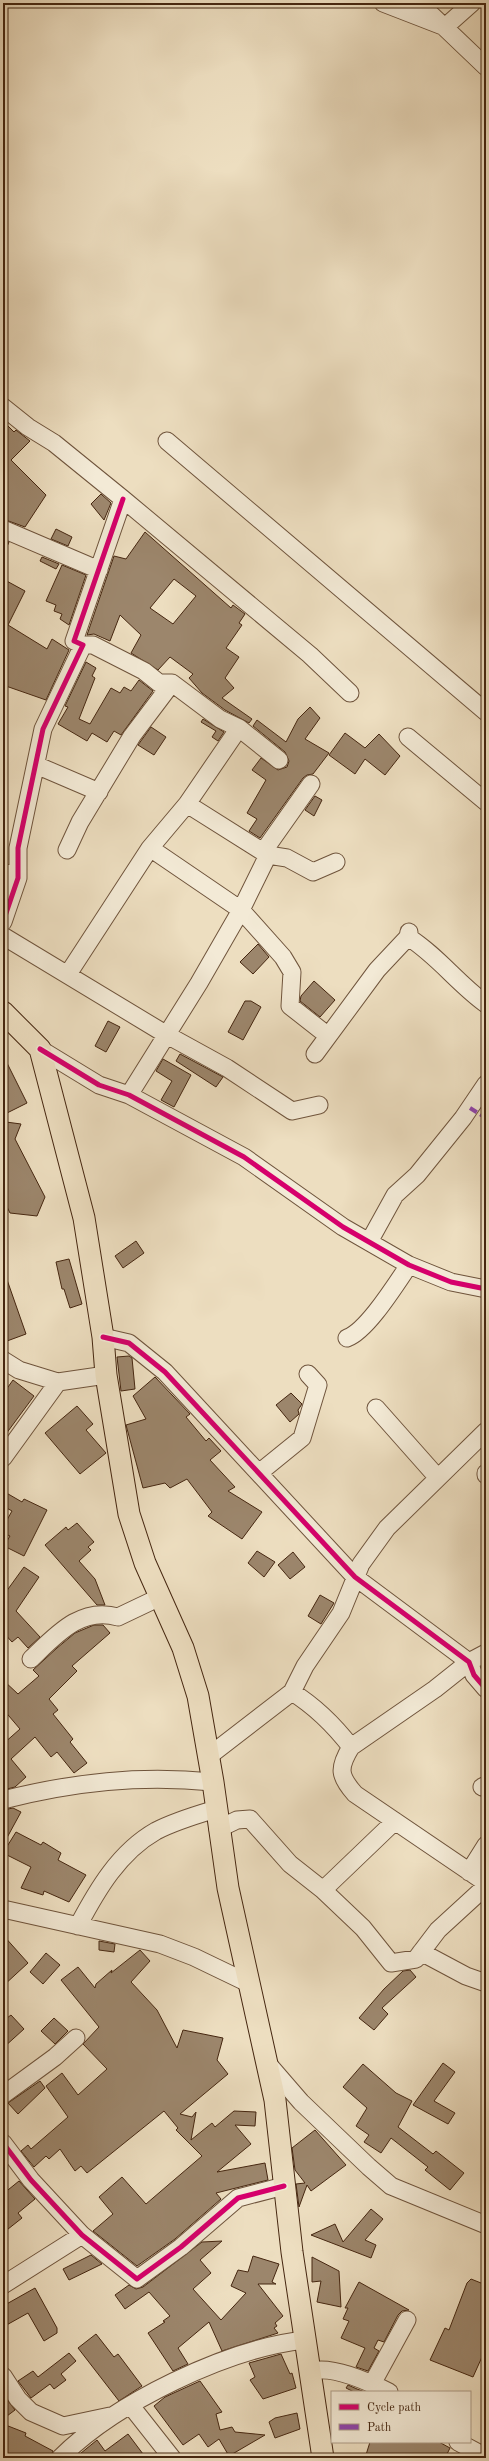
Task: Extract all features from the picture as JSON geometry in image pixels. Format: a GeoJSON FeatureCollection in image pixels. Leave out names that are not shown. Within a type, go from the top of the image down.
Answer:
{"type":"FeatureCollection","features":[{"type":"Feature","properties":{"kind":"main road"},"geometry":{"type":"LineString","coordinates":[[3,1012],[40,1049],[84,1218],[103,1337],[106,1375],[129,1514],[145,1563],[183,1648],[198,1696],[209,1756],[218,1829],[228,1888],[248,1983],[269,2066],[275,2100],[284,2186],[304,2340],[323,2458]]}},
{"type":"Feature","properties":{"kind":"street"},"geometry":{"type":"LineString","coordinates":[[383,3],[445,27]]}},
{"type":"Feature","properties":{"kind":"street"},"geometry":{"type":"LineString","coordinates":[[419,3],[486,67]]}},
{"type":"Feature","properties":{"kind":"street"},"geometry":{"type":"LineString","coordinates":[[445,27],[472,3]]}},
{"type":"Feature","properties":{"kind":"street"},"geometry":{"type":"LineString","coordinates":[[3,407],[28,427],[54,443],[123,499],[310,655],[350,693]]}},
{"type":"Feature","properties":{"kind":"street"},"geometry":{"type":"LineString","coordinates":[[167,441],[486,712]]}},
{"type":"Feature","properties":{"kind":"street"},"geometry":{"type":"LineString","coordinates":[[123,499],[74,640],[83,645],[93,645],[144,671],[159,682],[172,682],[220,719],[239,728],[279,760]]}},
{"type":"Feature","properties":{"kind":"street"},"geometry":{"type":"LineString","coordinates":[[3,529],[99,570]]}},
{"type":"Feature","properties":{"kind":"street"},"geometry":{"type":"LineString","coordinates":[[3,922],[11,875],[43,730],[83,645]]}},
{"type":"Feature","properties":{"kind":"street"},"geometry":{"type":"LineString","coordinates":[[67,850],[98,792],[132,736],[172,682]]}},
{"type":"Feature","properties":{"kind":"street"},"geometry":{"type":"LineString","coordinates":[[68,974],[83,956],[100,923],[123,892],[150,848],[187,804],[239,728]]}},
{"type":"Feature","properties":{"kind":"street"},"geometry":{"type":"LineString","coordinates":[[408,737],[486,802]]}},
{"type":"Feature","properties":{"kind":"street"},"geometry":{"type":"LineString","coordinates":[[36,765],[98,792]]}},
{"type":"Feature","properties":{"kind":"street"},"geometry":{"type":"LineString","coordinates":[[129,1095],[167,1035],[241,910],[266,853],[311,784]]}},
{"type":"Feature","properties":{"kind":"street"},"geometry":{"type":"LineString","coordinates":[[187,804],[266,853],[287,858],[313,872],[336,862]]}},
{"type":"Feature","properties":{"kind":"street"},"geometry":{"type":"LineString","coordinates":[[150,848],[241,910],[282,957],[292,972],[290,1006],[327,1035]]}},
{"type":"Feature","properties":{"kind":"street"},"geometry":{"type":"LineString","coordinates":[[315,1054],[327,1035],[377,970],[409,935],[466,990],[486,1004]]}},
{"type":"Feature","properties":{"kind":"street"},"geometry":{"type":"LineString","coordinates":[[3,936],[167,1035],[227,1068],[292,1111],[318,1105]]}},
{"type":"Feature","properties":{"kind":"street"},"geometry":{"type":"LineString","coordinates":[[40,1049],[99,1085],[129,1095],[244,1157],[288,1190],[368,1242],[409,1265],[451,1282],[486,1289]]}},
{"type":"Feature","properties":{"kind":"street"},"geometry":{"type":"LineString","coordinates":[[368,1242],[395,1195],[421,1169],[463,1118],[486,1084]]}},
{"type":"Feature","properties":{"kind":"street"},"geometry":{"type":"LineString","coordinates":[[347,1338],[360,1329],[384,1302],[409,1265]]}},
{"type":"Feature","properties":{"kind":"street"},"geometry":{"type":"LineString","coordinates":[[103,1337],[129,1343],[165,1372],[354,1577],[469,1662],[474,1675],[486,1689]]}},
{"type":"Feature","properties":{"kind":"street"},"geometry":{"type":"LineString","coordinates":[[3,1360],[19,1370],[58,1382],[106,1375]]}},
{"type":"Feature","properties":{"kind":"street"},"geometry":{"type":"LineString","coordinates":[[259,1473],[302,1438],[318,1384],[308,1374]]}},
{"type":"Feature","properties":{"kind":"street"},"geometry":{"type":"LineString","coordinates":[[3,1458],[58,1382]]}},
{"type":"Feature","properties":{"kind":"street"},"geometry":{"type":"LineString","coordinates":[[376,1408],[438,1478]]}},
{"type":"Feature","properties":{"kind":"street"},"geometry":{"type":"LineString","coordinates":[[209,1756],[292,1692],[305,1666],[341,1613],[354,1577],[387,1528],[486,1431]]}},
{"type":"Feature","properties":{"kind":"street"},"geometry":{"type":"LineString","coordinates":[[31,1659],[69,1626],[90,1614],[105,1613],[118,1617],[160,1597]]}},
{"type":"Feature","properties":{"kind":"street"},"geometry":{"type":"LineString","coordinates":[[218,1829],[237,1820],[250,1819],[290,1864],[324,1890],[363,1928],[391,1963],[416,1958],[438,1930],[486,1885],[355,1794],[345,1782],[342,1761],[351,1747],[435,1689],[469,1662],[486,1653]]}},
{"type":"Feature","properties":{"kind":"street"},"geometry":{"type":"LineString","coordinates":[[292,1692],[309,1703],[333,1724],[351,1747]]}},
{"type":"Feature","properties":{"kind":"street"},"geometry":{"type":"LineString","coordinates":[[3,1800],[41,1790],[108,1780],[184,1779],[213,1782]]}},
{"type":"Feature","properties":{"kind":"street"},"geometry":{"type":"LineString","coordinates":[[78,1926],[98,1888],[131,1851],[155,1832],[184,1819],[216,1808]]}},
{"type":"Feature","properties":{"kind":"street"},"geometry":{"type":"LineString","coordinates":[[324,1890],[395,1821]]}},
{"type":"Feature","properties":{"kind":"street"},"geometry":{"type":"LineString","coordinates":[[469,1872],[486,1845]]}},
{"type":"Feature","properties":{"kind":"street"},"geometry":{"type":"LineString","coordinates":[[3,1909],[160,1944],[194,1957],[248,1983]]}},
{"type":"Feature","properties":{"kind":"street"},"geometry":{"type":"LineString","coordinates":[[421,1952],[466,1976],[486,1982]]}},
{"type":"Feature","properties":{"kind":"street"},"geometry":{"type":"LineString","coordinates":[[3,2095],[55,2057],[76,2038]]}},
{"type":"Feature","properties":{"kind":"street"},"geometry":{"type":"LineString","coordinates":[[269,2066],[302,2102],[369,2167],[391,2186],[486,2225]]}},
{"type":"Feature","properties":{"kind":"street"},"geometry":{"type":"LineString","coordinates":[[3,2143],[31,2180],[82,2235],[136,2280],[181,2247],[238,2198],[284,2186]]}},
{"type":"Feature","properties":{"kind":"street"},"geometry":{"type":"LineString","coordinates":[[3,2285],[82,2235]]}},
{"type":"Feature","properties":{"kind":"street"},"geometry":{"type":"LineString","coordinates":[[372,2384],[407,2320]]}},
{"type":"Feature","properties":{"kind":"street"},"geometry":{"type":"LineString","coordinates":[[60,2458],[74,2444],[124,2410],[161,2388],[210,2367],[275,2343],[304,2340]]}},
{"type":"Feature","properties":{"kind":"street"},"geometry":{"type":"LineString","coordinates":[[309,2372],[318,2368],[334,2371],[372,2384],[387,2391]]}},
{"type":"Feature","properties":{"kind":"street"},"geometry":{"type":"LineString","coordinates":[[3,2376],[18,2399],[31,2412],[62,2426],[124,2410]]}},
{"type":"Feature","properties":{"kind":"street"},"geometry":{"type":"LineString","coordinates":[[124,2410],[172,2458]]}},
{"type":"Feature","properties":{"kind":"street"},"geometry":{"type":"LineString","coordinates":[[460,2443],[486,2457]]}},
{"type":"Feature","properties":{"kind":"building"},"geometry":{"type":"Polygon","coordinates":[[[3,421],[14,432],[16,430],[30,441],[11,460],[46,495],[25,527],[3,519],[3,421]]]}},
{"type":"Feature","properties":{"kind":"building"},"geometry":{"type":"Polygon","coordinates":[[[101,494],[111,503],[104,520],[91,504],[101,494]]]}},
{"type":"Feature","properties":{"kind":"building"},"geometry":{"type":"Polygon","coordinates":[[[56,529],[72,537],[68,546],[51,539],[56,529]]]}},
{"type":"Feature","properties":{"kind":"building"},"geometry":{"type":"Polygon","coordinates":[[[145,532],[231,608],[233,605],[245,614],[239,623],[242,625],[226,648],[239,657],[225,678],[234,688],[222,698],[252,719],[249,723],[225,710],[202,693],[189,678],[193,674],[170,657],[158,670],[131,653],[141,635],[120,615],[110,641],[94,634],[87,635],[114,556],[126,559],[145,532]],[[174,579],[150,608],[173,624],[196,596],[174,579]]]}},
{"type":"Feature","properties":{"kind":"building"},"geometry":{"type":"Polygon","coordinates":[[[3,540],[9,542],[3,556],[3,540]]]}},
{"type":"Feature","properties":{"kind":"building"},"geometry":{"type":"Polygon","coordinates":[[[42,557],[59,564],[56,569],[40,561],[42,557]]]}},
{"type":"Feature","properties":{"kind":"building"},"geometry":{"type":"Polygon","coordinates":[[[62,565],[86,575],[69,625],[60,619],[62,614],[54,611],[56,605],[46,601],[62,565]]]}},
{"type":"Feature","properties":{"kind":"building"},"geometry":{"type":"Polygon","coordinates":[[[3,579],[25,591],[8,625],[47,649],[52,639],[69,650],[46,700],[3,685],[3,579]]]}},
{"type":"Feature","properties":{"kind":"building"},"geometry":{"type":"Polygon","coordinates":[[[86,662],[96,668],[92,676],[95,678],[79,719],[90,724],[111,688],[120,693],[124,687],[131,691],[139,680],[153,691],[121,735],[114,731],[107,742],[92,733],[87,741],[58,724],[68,707],[65,706],[86,662]]]}},
{"type":"Feature","properties":{"kind":"building"},"geometry":{"type":"Polygon","coordinates":[[[310,707],[320,718],[305,739],[329,753],[313,774],[307,775],[303,778],[260,838],[249,831],[257,819],[247,813],[266,780],[252,770],[261,758],[278,770],[287,767],[289,761],[285,752],[253,726],[257,720],[286,742],[298,719],[310,707]]]}},
{"type":"Feature","properties":{"kind":"building"},"geometry":{"type":"Polygon","coordinates":[[[203,719],[224,732],[218,741],[212,737],[216,731],[201,722],[203,719]]]}},
{"type":"Feature","properties":{"kind":"building"},"geometry":{"type":"Polygon","coordinates":[[[151,727],[166,737],[154,755],[138,745],[151,727]]]}},
{"type":"Feature","properties":{"kind":"building"},"geometry":{"type":"Polygon","coordinates":[[[345,733],[365,748],[379,734],[400,756],[385,775],[365,759],[355,774],[329,755],[345,733]]]}},
{"type":"Feature","properties":{"kind":"building"},"geometry":{"type":"Polygon","coordinates":[[[315,796],[322,800],[314,816],[305,810],[315,796]]]}},
{"type":"Feature","properties":{"kind":"building"},"geometry":{"type":"Polygon","coordinates":[[[258,944],[269,957],[253,974],[240,962],[258,944]]]}},
{"type":"Feature","properties":{"kind":"building"},"geometry":{"type":"Polygon","coordinates":[[[314,981],[335,1000],[320,1017],[300,1001],[301,996],[314,981]]]}},
{"type":"Feature","properties":{"kind":"building"},"geometry":{"type":"Polygon","coordinates":[[[245,1001],[251,1001],[261,1007],[243,1040],[228,1032],[245,1001]]]}},
{"type":"Feature","properties":{"kind":"building"},"geometry":{"type":"Polygon","coordinates":[[[108,1021],[120,1027],[106,1052],[95,1046],[108,1021]]]}},
{"type":"Feature","properties":{"kind":"building"},"geometry":{"type":"Polygon","coordinates":[[[180,1054],[223,1077],[216,1087],[176,1061],[180,1054]]]}},
{"type":"Feature","properties":{"kind":"building"},"geometry":{"type":"Polygon","coordinates":[[[3,1055],[27,1103],[3,1115],[3,1055]]]}},
{"type":"Feature","properties":{"kind":"building"},"geometry":{"type":"Polygon","coordinates":[[[163,1059],[191,1075],[174,1107],[161,1100],[172,1081],[156,1071],[163,1059]]]}},
{"type":"Feature","properties":{"kind":"building"},"geometry":{"type":"Polygon","coordinates":[[[3,1117],[6,1122],[21,1124],[15,1139],[45,1197],[37,1216],[10,1213],[3,1199],[3,1117]]]}},
{"type":"Feature","properties":{"kind":"building"},"geometry":{"type":"Polygon","coordinates":[[[136,1241],[144,1253],[123,1268],[115,1256],[136,1241]]]}},
{"type":"Feature","properties":{"kind":"building"},"geometry":{"type":"Polygon","coordinates":[[[69,1259],[82,1304],[70,1308],[64,1289],[62,1289],[56,1262],[69,1259]]]}},
{"type":"Feature","properties":{"kind":"building"},"geometry":{"type":"Polygon","coordinates":[[[5,1274],[26,1334],[7,1341],[3,1331],[3,1275],[5,1274]]]}},
{"type":"Feature","properties":{"kind":"building"},"geometry":{"type":"Polygon","coordinates":[[[129,1356],[132,1358],[135,1389],[121,1391],[117,1357],[129,1356]]]}},
{"type":"Feature","properties":{"kind":"building"},"geometry":{"type":"Polygon","coordinates":[[[155,1377],[190,1414],[186,1417],[206,1441],[209,1438],[221,1451],[210,1460],[235,1487],[228,1491],[262,1512],[242,1539],[208,1516],[212,1512],[187,1479],[170,1488],[165,1483],[143,1488],[126,1425],[146,1419],[133,1396],[155,1377]]]}},
{"type":"Feature","properties":{"kind":"building"},"geometry":{"type":"Polygon","coordinates":[[[13,1380],[34,1396],[3,1438],[3,1394],[13,1380]]]}},
{"type":"Feature","properties":{"kind":"building"},"geometry":{"type":"Polygon","coordinates":[[[291,1393],[302,1404],[298,1410],[299,1414],[290,1422],[276,1405],[291,1393]]]}},
{"type":"Feature","properties":{"kind":"building"},"geometry":{"type":"Polygon","coordinates":[[[77,1406],[93,1424],[86,1430],[106,1453],[80,1474],[45,1433],[77,1406]]]}},
{"type":"Feature","properties":{"kind":"building"},"geometry":{"type":"Polygon","coordinates":[[[3,1491],[22,1502],[24,1499],[47,1510],[24,1556],[4,1546],[10,1536],[3,1533],[3,1527],[12,1511],[3,1506],[3,1491]]]}},
{"type":"Feature","properties":{"kind":"building"},"geometry":{"type":"Polygon","coordinates":[[[77,1523],[94,1542],[88,1547],[91,1550],[79,1561],[95,1579],[105,1605],[97,1605],[45,1545],[66,1527],[68,1530],[77,1523]]]}},
{"type":"Feature","properties":{"kind":"building"},"geometry":{"type":"Polygon","coordinates":[[[257,1551],[275,1562],[264,1577],[248,1563],[257,1551]]]}},
{"type":"Feature","properties":{"kind":"building"},"geometry":{"type":"Polygon","coordinates":[[[293,1552],[305,1567],[290,1579],[278,1565],[293,1552]]]}},
{"type":"Feature","properties":{"kind":"building"},"geometry":{"type":"Polygon","coordinates":[[[24,1567],[39,1577],[16,1611],[40,1637],[28,1648],[18,1637],[12,1642],[3,1632],[3,1596],[24,1567]]]}},
{"type":"Feature","properties":{"kind":"building"},"geometry":{"type":"Polygon","coordinates":[[[320,1595],[334,1603],[321,1624],[308,1616],[320,1595]]]}},
{"type":"Feature","properties":{"kind":"building"},"geometry":{"type":"Polygon","coordinates":[[[94,1625],[103,1625],[110,1633],[72,1666],[77,1671],[49,1699],[58,1710],[53,1714],[73,1739],[70,1742],[87,1763],[74,1773],[57,1752],[51,1757],[35,1737],[11,1759],[26,1777],[15,1787],[3,1790],[3,1744],[20,1729],[3,1709],[3,1680],[18,1694],[39,1676],[33,1670],[57,1648],[75,1633],[94,1625]]]}},
{"type":"Feature","properties":{"kind":"building"},"geometry":{"type":"Polygon","coordinates":[[[13,1808],[21,1812],[3,1845],[3,1810],[13,1808]]]}},
{"type":"Feature","properties":{"kind":"building"},"geometry":{"type":"Polygon","coordinates":[[[16,1832],[41,1845],[43,1842],[61,1853],[58,1860],[86,1875],[69,1902],[44,1891],[43,1895],[21,1888],[31,1867],[3,1853],[16,1832]]]}},
{"type":"Feature","properties":{"kind":"building"},"geometry":{"type":"Polygon","coordinates":[[[3,1935],[28,1963],[3,1986],[3,1935]]]}},
{"type":"Feature","properties":{"kind":"building"},"geometry":{"type":"Polygon","coordinates":[[[99,1941],[115,1944],[114,1952],[99,1950],[99,1941]]]}},
{"type":"Feature","properties":{"kind":"building"},"geometry":{"type":"Polygon","coordinates":[[[140,1950],[150,1961],[131,1982],[157,2010],[177,2048],[183,2030],[223,2038],[217,2060],[228,2074],[180,2114],[192,2117],[196,2112],[191,2140],[212,2123],[215,2127],[234,2111],[256,2112],[255,2126],[235,2125],[251,2144],[217,2172],[265,2163],[268,2180],[216,2193],[221,2199],[175,2239],[137,2266],[93,2231],[113,2214],[99,2197],[122,2177],[146,2204],[202,2156],[176,2130],[178,2128],[164,2111],[87,2173],[81,2166],[75,2171],[60,2149],[49,2159],[46,2156],[34,2167],[21,2151],[28,2145],[31,2149],[68,2117],[46,2086],[62,2073],[78,2095],[107,2069],[83,2044],[99,2027],[61,1980],[78,1967],[95,1988],[96,1984],[112,1970],[111,1973],[140,1950]]]}},
{"type":"Feature","properties":{"kind":"building"},"geometry":{"type":"Polygon","coordinates":[[[46,1953],[60,1965],[43,1984],[30,1972],[46,1953]]]}},
{"type":"Feature","properties":{"kind":"building"},"geometry":{"type":"Polygon","coordinates":[[[410,1970],[416,1977],[382,2008],[388,2014],[374,2030],[359,2018],[384,1989],[403,1971],[410,1970]]]}},
{"type":"Feature","properties":{"kind":"building"},"geometry":{"type":"Polygon","coordinates":[[[11,2015],[24,2029],[3,2048],[3,2021],[11,2015]]]}},
{"type":"Feature","properties":{"kind":"building"},"geometry":{"type":"Polygon","coordinates":[[[54,2018],[68,2031],[55,2044],[41,2031],[54,2018]]]}},
{"type":"Feature","properties":{"kind":"building"},"geometry":{"type":"Polygon","coordinates":[[[443,2063],[455,2072],[434,2101],[455,2113],[448,2124],[413,2105],[443,2063]]]}},
{"type":"Feature","properties":{"kind":"building"},"geometry":{"type":"Polygon","coordinates":[[[363,2064],[396,2093],[412,2101],[398,2127],[433,2154],[436,2151],[464,2173],[450,2190],[425,2170],[428,2167],[391,2138],[381,2153],[364,2142],[369,2135],[356,2126],[367,2108],[343,2087],[363,2064]]]}},
{"type":"Feature","properties":{"kind":"building"},"geometry":{"type":"Polygon","coordinates":[[[40,2081],[45,2088],[18,2114],[8,2103],[40,2081]]]}},
{"type":"Feature","properties":{"kind":"building"},"geometry":{"type":"Polygon","coordinates":[[[315,2130],[346,2165],[311,2191],[307,2185],[299,2207],[296,2184],[305,2183],[295,2170],[292,2148],[315,2130]]]}},
{"type":"Feature","properties":{"kind":"building"},"geometry":{"type":"Polygon","coordinates":[[[19,2181],[35,2199],[18,2213],[22,2218],[3,2233],[3,2194],[19,2181]]]}},
{"type":"Feature","properties":{"kind":"building"},"geometry":{"type":"Polygon","coordinates":[[[371,2209],[383,2219],[365,2240],[376,2245],[371,2258],[311,2235],[335,2224],[343,2242],[371,2209]]]}},
{"type":"Feature","properties":{"kind":"building"},"geometry":{"type":"Polygon","coordinates":[[[222,2241],[200,2260],[211,2273],[193,2289],[221,2320],[246,2293],[231,2286],[238,2270],[248,2272],[253,2256],[279,2264],[272,2282],[276,2284],[258,2284],[283,2316],[275,2323],[277,2326],[274,2328],[278,2333],[222,2351],[209,2322],[178,2348],[188,2364],[173,2371],[148,2333],[165,2322],[163,2321],[170,2316],[149,2292],[125,2309],[115,2295],[129,2285],[136,2289],[143,2287],[202,2242],[222,2241]]]}},
{"type":"Feature","properties":{"kind":"building"},"geometry":{"type":"Polygon","coordinates":[[[91,2255],[102,2264],[69,2280],[63,2269],[91,2255]]]}},
{"type":"Feature","properties":{"kind":"building"},"geometry":{"type":"Polygon","coordinates":[[[312,2257],[339,2271],[341,2307],[317,2302],[321,2281],[312,2282],[312,2257]]]}},
{"type":"Feature","properties":{"kind":"building"},"geometry":{"type":"Polygon","coordinates":[[[471,2279],[486,2285],[486,2348],[473,2377],[430,2360],[445,2328],[449,2330],[467,2283],[471,2279]]]}},
{"type":"Feature","properties":{"kind":"building"},"geometry":{"type":"Polygon","coordinates":[[[359,2282],[409,2310],[402,2311],[398,2315],[384,2342],[378,2340],[374,2348],[379,2351],[368,2371],[356,2367],[365,2348],[341,2338],[349,2321],[343,2319],[348,2308],[345,2308],[359,2282]]]}},
{"type":"Feature","properties":{"kind":"building"},"geometry":{"type":"Polygon","coordinates":[[[35,2288],[57,2328],[57,2333],[44,2341],[28,2313],[3,2327],[3,2306],[35,2288]]]}},
{"type":"Feature","properties":{"kind":"building"},"geometry":{"type":"Polygon","coordinates":[[[96,2334],[114,2357],[118,2354],[142,2386],[119,2401],[78,2348],[96,2334]]]}},
{"type":"Feature","properties":{"kind":"building"},"geometry":{"type":"Polygon","coordinates":[[[69,2353],[76,2361],[61,2374],[66,2380],[54,2389],[50,2384],[31,2398],[18,2381],[33,2371],[38,2377],[69,2353]]]}},
{"type":"Feature","properties":{"kind":"building"},"geometry":{"type":"Polygon","coordinates":[[[281,2354],[290,2374],[292,2373],[296,2388],[263,2399],[250,2380],[255,2377],[249,2363],[281,2354]]]}},
{"type":"Feature","properties":{"kind":"building"},"geometry":{"type":"Polygon","coordinates":[[[200,2381],[222,2412],[216,2414],[220,2430],[232,2427],[235,2432],[265,2435],[229,2456],[219,2439],[208,2447],[199,2434],[183,2445],[154,2406],[165,2397],[200,2381]]]}},
{"type":"Feature","properties":{"kind":"building"},"geometry":{"type":"Polygon","coordinates":[[[348,2385],[363,2391],[352,2391],[346,2388],[348,2385]]]}},
{"type":"Feature","properties":{"kind":"building"},"geometry":{"type":"Polygon","coordinates":[[[3,2394],[15,2410],[3,2419],[3,2394]]]}},
{"type":"Feature","properties":{"kind":"building"},"geometry":{"type":"Polygon","coordinates":[[[297,2413],[300,2429],[275,2438],[269,2422],[275,2418],[297,2413]]]}},
{"type":"Feature","properties":{"kind":"building"},"geometry":{"type":"Polygon","coordinates":[[[3,2424],[26,2433],[25,2436],[53,2451],[50,2458],[3,2458],[3,2424]]]}},
{"type":"Feature","properties":{"kind":"building"},"geometry":{"type":"Polygon","coordinates":[[[128,2434],[146,2458],[75,2458],[97,2440],[105,2451],[128,2434]]]}},
{"type":"Feature","properties":{"kind":"building"},"geometry":{"type":"Polygon","coordinates":[[[370,2443],[441,2443],[450,2448],[445,2458],[365,2458],[370,2443]]]}},
{"type":"Feature","properties":{"kind":"marked path"},"geometry":{"type":"LineString","coordinates":[[470,1108],[486,1118]]}},
{"type":"Feature","properties":{"kind":"cycle path"},"geometry":{"type":"LineString","coordinates":[[3,922],[18,878],[18,848],[43,729],[83,645],[74,641],[123,499]]}},
{"type":"Feature","properties":{"kind":"cycle path"},"geometry":{"type":"LineString","coordinates":[[40,1049],[99,1085],[129,1095],[244,1157],[343,1227],[409,1265],[451,1282],[486,1289]]}},
{"type":"Feature","properties":{"kind":"cycle path"},"geometry":{"type":"LineString","coordinates":[[103,1337],[129,1343],[165,1372],[355,1577],[469,1662],[474,1675],[486,1689]]}},
{"type":"Feature","properties":{"kind":"cycle path"},"geometry":{"type":"LineString","coordinates":[[3,2143],[31,2180],[82,2235],[137,2279],[181,2247],[238,2198],[284,2186]]}}]}
